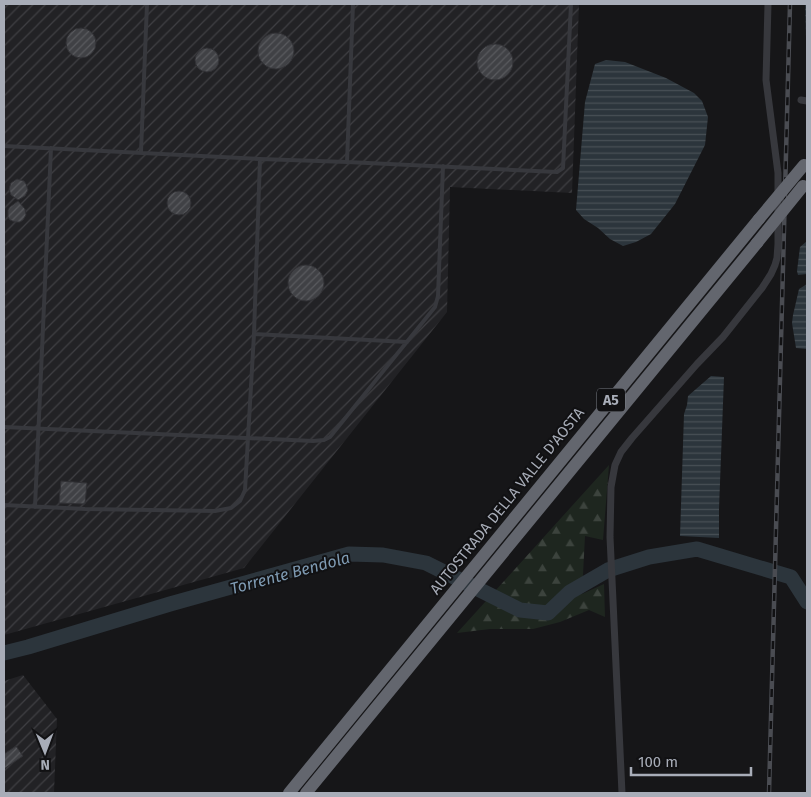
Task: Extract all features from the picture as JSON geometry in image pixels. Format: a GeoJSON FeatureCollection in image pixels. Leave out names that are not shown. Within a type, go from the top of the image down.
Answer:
{"type":"FeatureCollection","features":[{"type":"Feature","properties":{"kind":"highway","name":"AUTOSTRADA DELLA VALLE D'AOSTA"},"geometry":{"type":"LineString","coordinates":[[289,793],[806,162]]}},
{"type":"Feature","properties":{"kind":"highway","name":"AUTOSTRADA DELLA VALLE D'AOSTA"},"geometry":{"type":"LineString","coordinates":[[306,793],[805,184]]}},
{"type":"Feature","properties":{"kind":"street"},"geometry":{"type":"LineString","coordinates":[[622,793],[610,537],[611,487],[615,465],[621,452],[632,438],[723,337],[762,288],[775,265],[778,244],[778,173],[766,80],[768,4]]}},
{"type":"Feature","properties":{"kind":"lane"},"geometry":{"type":"LineString","coordinates":[[141,152],[147,4]]}},
{"type":"Feature","properties":{"kind":"lane"},"geometry":{"type":"LineString","coordinates":[[347,162],[353,4]]}},
{"type":"Feature","properties":{"kind":"lane"},"geometry":{"type":"LineString","coordinates":[[4,146],[557,172],[563,168],[571,4]]}},
{"type":"Feature","properties":{"kind":"lane"},"geometry":{"type":"LineString","coordinates":[[35,507],[50,148]]}},
{"type":"Feature","properties":{"kind":"lane"},"geometry":{"type":"LineString","coordinates":[[4,505],[85,509],[215,511],[231,508],[240,501],[245,490],[249,438],[260,159]]}},
{"type":"Feature","properties":{"kind":"lane"},"geometry":{"type":"LineString","coordinates":[[4,427],[324,440],[330,436],[436,307],[443,166]]}},
{"type":"Feature","properties":{"kind":"lane"},"geometry":{"type":"LineString","coordinates":[[254,334],[407,342]]}},
{"type":"Feature","properties":{"kind":"shaded area"},"geometry":{"type":"Polygon","coordinates":[[[4,4],[579,4],[572,193],[450,187],[447,312],[244,568],[4,635],[4,4]]]}},
{"type":"Feature","properties":{"kind":"shaded area"},"geometry":{"type":"Polygon","coordinates":[[[805,4],[807,4],[807,71],[805,4]]]}},
{"type":"Feature","properties":{"kind":"shaded area"},"geometry":{"type":"Polygon","coordinates":[[[606,60],[625,62],[666,78],[694,93],[702,101],[708,117],[705,145],[675,204],[651,234],[623,246],[610,239],[584,219],[576,210],[585,102],[595,64],[606,60]]]}},
{"type":"Feature","properties":{"kind":"shaded area"},"geometry":{"type":"Polygon","coordinates":[[[807,241],[807,274],[798,275],[800,247],[807,241]]]}},
{"type":"Feature","properties":{"kind":"shaded area"},"geometry":{"type":"Polygon","coordinates":[[[807,284],[807,349],[796,348],[792,323],[799,289],[807,284]]]}},
{"type":"Feature","properties":{"kind":"shaded area"},"geometry":{"type":"Polygon","coordinates":[[[711,376],[724,377],[719,538],[680,536],[684,414],[688,396],[711,376]]]}},
{"type":"Feature","properties":{"kind":"shaded area"},"geometry":{"type":"Polygon","coordinates":[[[23,675],[57,719],[54,793],[4,793],[4,681],[23,675]]]}},
{"type":"Feature","properties":{"kind":"green space"},"geometry":{"type":"Polygon","coordinates":[[[609,465],[603,540],[585,536],[582,594],[604,584],[605,617],[589,610],[560,622],[533,629],[490,629],[457,633],[609,465]]]}},
{"type":"Feature","properties":{"kind":"building"},"geometry":{"type":"Polygon","coordinates":[[[81,28],[92,32],[96,43],[92,54],[81,58],[70,54],[66,43],[70,32],[81,28]]]}},
{"type":"Feature","properties":{"kind":"building"},"geometry":{"type":"Polygon","coordinates":[[[276,33],[289,38],[294,51],[289,64],[276,69],[263,64],[258,51],[263,38],[276,33]]]}},
{"type":"Feature","properties":{"kind":"building"},"geometry":{"type":"Polygon","coordinates":[[[495,44],[508,49],[513,62],[508,75],[495,80],[482,75],[477,62],[482,49],[495,44]]]}},
{"type":"Feature","properties":{"kind":"building"},"geometry":{"type":"Polygon","coordinates":[[[207,48],[216,51],[219,60],[216,69],[207,72],[198,69],[195,60],[198,51],[207,48]]]}},
{"type":"Feature","properties":{"kind":"building"},"geometry":{"type":"Polygon","coordinates":[[[17,179],[24,181],[28,190],[25,196],[18,200],[11,195],[9,189],[11,183],[17,179]]]}},
{"type":"Feature","properties":{"kind":"building"},"geometry":{"type":"Polygon","coordinates":[[[179,191],[188,194],[191,203],[188,212],[179,215],[170,212],[167,203],[170,194],[179,191]]]}},
{"type":"Feature","properties":{"kind":"building"},"geometry":{"type":"Polygon","coordinates":[[[18,201],[25,209],[26,215],[20,222],[15,222],[8,217],[8,210],[18,201]]]}},
{"type":"Feature","properties":{"kind":"building"},"geometry":{"type":"Polygon","coordinates":[[[306,265],[319,270],[324,283],[319,296],[306,301],[293,296],[288,283],[293,270],[306,265]]]}},
{"type":"Feature","properties":{"kind":"building"},"geometry":{"type":"Polygon","coordinates":[[[61,481],[87,483],[85,504],[59,503],[61,481]]]}},
{"type":"Feature","properties":{"kind":"building"},"geometry":{"type":"Polygon","coordinates":[[[16,746],[23,756],[4,769],[4,754],[16,746]]]}},
{"type":"Feature","properties":{"kind":"waterway","name":"Torrente Bendola"},"geometry":{"type":"LineString","coordinates":[[4,653],[349,554],[383,555],[426,563],[520,610],[548,613],[570,592],[608,570],[649,557],[697,549],[791,577],[807,602]]}},
{"type":"Feature","properties":{"kind":"railway"},"geometry":{"type":"LineString","coordinates":[[769,793],[790,4]]}}]}
